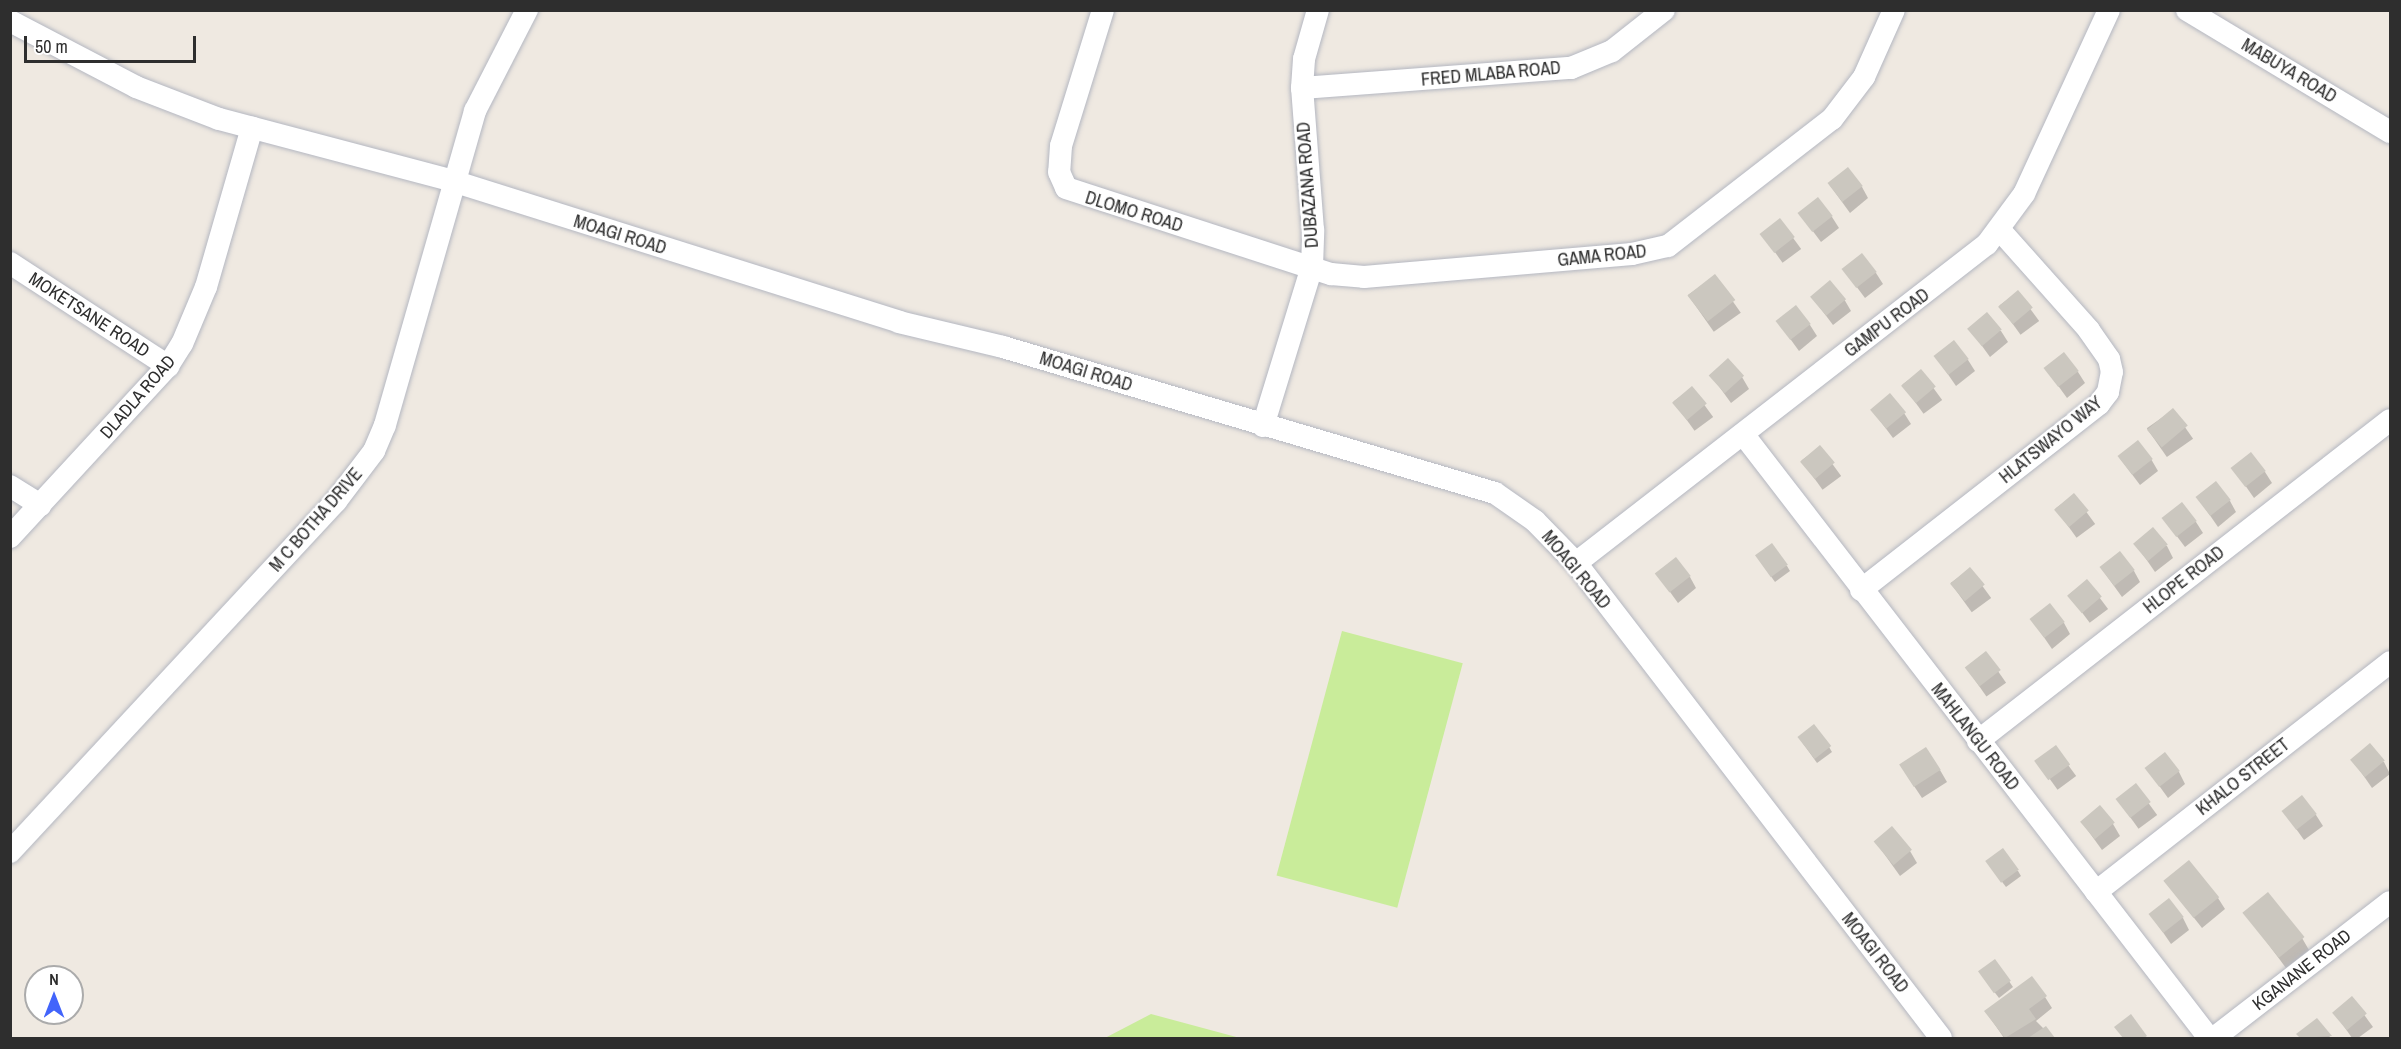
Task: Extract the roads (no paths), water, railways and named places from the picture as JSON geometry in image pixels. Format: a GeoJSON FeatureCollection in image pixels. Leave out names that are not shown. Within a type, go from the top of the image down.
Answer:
{"type":"FeatureCollection","features":[{"type":"Feature","properties":{"kind":"street","name":"M C BOTHA DRIVE"},"geometry":{"type":"LineString","coordinates":[[10,852],[362,469],[385,425],[453,181],[475,111],[527,10]]}},
{"type":"Feature","properties":{"kind":"street","name":"DLOMO ROAD"},"geometry":{"type":"LineString","coordinates":[[1103,10],[1061,146],[1059,172],[1063,184],[1079,195],[1312,267]]}},
{"type":"Feature","properties":{"kind":"street","name":"DUBAZANA ROAD"},"geometry":{"type":"LineString","coordinates":[[1263,426],[1312,267],[1313,230],[1302,88],[1304,59],[1318,10]]}},
{"type":"Feature","properties":{"kind":"street","name":"FRED MLABA ROAD"},"geometry":{"type":"LineString","coordinates":[[1302,88],[1571,68],[1612,51],[1664,10]]}},
{"type":"Feature","properties":{"kind":"street","name":"GAMA ROAD"},"geometry":{"type":"LineString","coordinates":[[1312,267],[1331,274],[1365,278],[1632,254],[1668,246],[1832,119],[1864,77],[1894,10]]}},
{"type":"Feature","properties":{"kind":"street","name":"GAMPU ROAD"},"geometry":{"type":"LineString","coordinates":[[1576,563],[1973,258],[2000,230],[2035,173],[2109,10]]}},
{"type":"Feature","properties":{"kind":"street","name":"MABUYA ROAD"},"geometry":{"type":"LineString","coordinates":[[2187,10],[2391,132]]}},
{"type":"Feature","properties":{"kind":"street","name":"MOAGI ROAD"},"geometry":{"type":"LineString","coordinates":[[10,21],[136,87],[252,128],[453,181],[899,322],[1003,347],[1263,426],[1452,477],[1496,493],[1535,521],[1576,563],[1941,1038]]}},
{"type":"Feature","properties":{"kind":"street","name":"DLADLA ROAD"},"geometry":{"type":"LineString","coordinates":[[10,537],[168,366],[195,320],[252,128]]}},
{"type":"Feature","properties":{"kind":"street","name":"HLATSWAYO WAY"},"geometry":{"type":"LineString","coordinates":[[1861,590],[2099,404],[2108,392],[2112,372],[2109,359],[2090,330],[2000,230]]}},
{"type":"Feature","properties":{"kind":"street","name":"MOKETSANE ROAD"},"geometry":{"type":"LineString","coordinates":[[10,263],[168,366]]}},
{"type":"Feature","properties":{"kind":"street","name":"HLOPE ROAD"},"geometry":{"type":"LineString","coordinates":[[1977,741],[2391,420]]}},
{"type":"Feature","properties":{"kind":"street","name":"MAHLANGU ROAD"},"geometry":{"type":"LineString","coordinates":[[1743,434],[1977,741],[2209,1038]]}},
{"type":"Feature","properties":{"kind":"street"},"geometry":{"type":"LineString","coordinates":[[10,486],[41,505]]}},
{"type":"Feature","properties":{"kind":"street","name":"KHALO STREET"},"geometry":{"type":"LineString","coordinates":[[2096,892],[2391,662]]}},
{"type":"Feature","properties":{"kind":"street","name":"KGANANE ROAD"},"geometry":{"type":"LineString","coordinates":[[2214,1038],[2391,902]]}}]}
